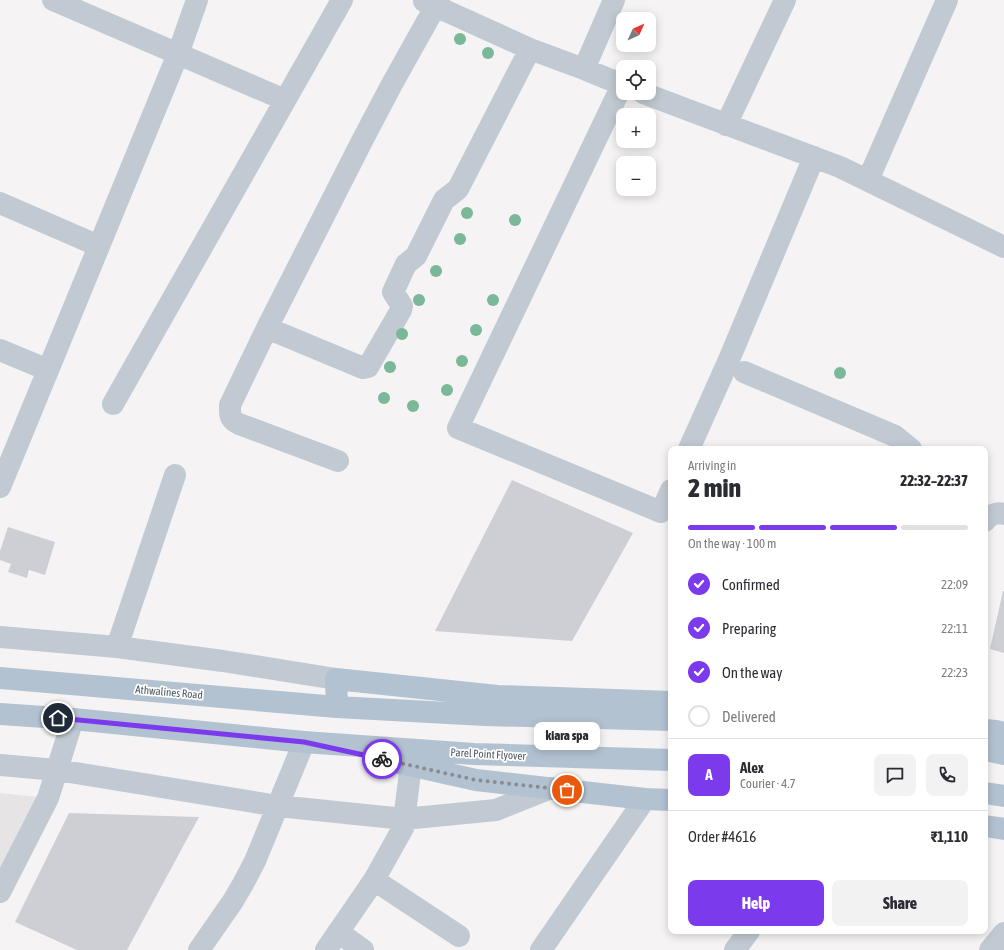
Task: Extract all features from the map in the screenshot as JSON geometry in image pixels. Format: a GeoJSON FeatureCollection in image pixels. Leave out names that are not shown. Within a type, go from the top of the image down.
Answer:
{"type":"FeatureCollection","features":[{"type":"Feature","properties":{"kind":"main road","name":"Athwalines Road"},"geometry":{"type":"LineString","coordinates":[[0,678],[337,707]]}},
{"type":"Feature","properties":{"kind":"main road"},"geometry":{"type":"LineString","coordinates":[[668,702],[498,696],[336,679],[337,707],[485,715],[668,720]]}},
{"type":"Feature","properties":{"kind":"main road"},"geometry":{"type":"LineString","coordinates":[[0,714],[73,719],[304,742],[476,780],[645,799],[668,800]]}},
{"type":"Feature","properties":{"kind":"main road"},"geometry":{"type":"LineString","coordinates":[[988,730],[1004,732]]}},
{"type":"Feature","properties":{"kind":"main road","name":"Parel Point Flyover"},"geometry":{"type":"LineString","coordinates":[[304,742],[474,754],[668,760]]}},
{"type":"Feature","properties":{"kind":"main road"},"geometry":{"type":"LineString","coordinates":[[988,751],[1004,754]]}},
{"type":"Feature","properties":{"kind":"main road"},"geometry":{"type":"LineString","coordinates":[[988,793],[1004,796]]}},
{"type":"Feature","properties":{"kind":"main road"},"geometry":{"type":"LineString","coordinates":[[988,826],[1004,829]]}},
{"type":"Feature","properties":{"kind":"street"},"geometry":{"type":"LineString","coordinates":[[53,0],[285,100]]}},
{"type":"Feature","properties":{"kind":"street"},"geometry":{"type":"LineString","coordinates":[[0,488],[178,54],[197,0]]}},
{"type":"Feature","properties":{"kind":"street"},"geometry":{"type":"LineString","coordinates":[[113,404],[342,0]]}},
{"type":"Feature","properties":{"kind":"street"},"geometry":{"type":"LineString","coordinates":[[584,69],[614,0]]}},
{"type":"Feature","properties":{"kind":"street"},"geometry":{"type":"LineString","coordinates":[[726,125],[785,0]]}},
{"type":"Feature","properties":{"kind":"street"},"geometry":{"type":"LineString","coordinates":[[868,180],[947,0]]}},
{"type":"Feature","properties":{"kind":"street"},"geometry":{"type":"LineString","coordinates":[[338,461],[239,424],[233,420],[230,414],[230,405],[267,328],[362,141],[396,78],[433,2],[530,49],[616,82]]}},
{"type":"Feature","properties":{"kind":"street"},"geometry":{"type":"LineString","coordinates":[[267,328],[363,368],[368,367],[402,306],[393,292],[406,264],[416,256],[444,200],[458,189],[530,49]]}},
{"type":"Feature","properties":{"kind":"street"},"geometry":{"type":"LineString","coordinates":[[656,98],[840,167],[1004,247]]}},
{"type":"Feature","properties":{"kind":"street"},"geometry":{"type":"LineString","coordinates":[[616,100],[458,428],[661,512],[668,497]]}},
{"type":"Feature","properties":{"kind":"street"},"geometry":{"type":"LineString","coordinates":[[690,446],[728,362],[814,158]]}},
{"type":"Feature","properties":{"kind":"street"},"geometry":{"type":"LineString","coordinates":[[0,203],[99,246]]}},
{"type":"Feature","properties":{"kind":"street"},"geometry":{"type":"LineString","coordinates":[[0,350],[48,370]]}},
{"type":"Feature","properties":{"kind":"street"},"geometry":{"type":"LineString","coordinates":[[744,372],[895,436],[907,446]]}},
{"type":"Feature","properties":{"kind":"street"},"geometry":{"type":"LineString","coordinates":[[117,647],[175,475]]}},
{"type":"Feature","properties":{"kind":"street"},"geometry":{"type":"LineString","coordinates":[[988,517],[999,513],[1004,514]]}},
{"type":"Feature","properties":{"kind":"street"},"geometry":{"type":"LineString","coordinates":[[0,637],[117,647],[223,661],[336,679]]}},
{"type":"Feature","properties":{"kind":"street"},"geometry":{"type":"LineString","coordinates":[[0,892],[48,798],[73,719]]}},
{"type":"Feature","properties":{"kind":"street"},"geometry":{"type":"LineString","coordinates":[[199,950],[233,901],[255,861],[304,742]]}},
{"type":"Feature","properties":{"kind":"street"},"geometry":{"type":"LineString","coordinates":[[0,765],[57,770],[278,806],[404,818],[496,810],[551,788]]}},
{"type":"Feature","properties":{"kind":"street"},"geometry":{"type":"LineString","coordinates":[[326,950],[374,880],[403,828],[411,765]]}},
{"type":"Feature","properties":{"kind":"street"},"geometry":{"type":"LineString","coordinates":[[541,950],[645,799]]}},
{"type":"Feature","properties":{"kind":"street"},"geometry":{"type":"LineString","coordinates":[[374,880],[459,936]]}},
{"type":"Feature","properties":{"kind":"street"},"geometry":{"type":"LineString","coordinates":[[338,932],[363,950]]}},
{"type":"Feature","properties":{"kind":"street"},"geometry":{"type":"LineString","coordinates":[[990,950],[1004,933]]}},
{"type":"Feature","properties":{"kind":"street"},"geometry":{"type":"LineString","coordinates":[[735,950],[746,934]]}},
{"type":"Feature","properties":{"kind":"shaded area"},"geometry":{"type":"Polygon","coordinates":[[[0,793],[48,798],[0,892],[0,793]]]}},
{"type":"Feature","properties":{"kind":"building"},"geometry":{"type":"Polygon","coordinates":[[[512,480],[633,533],[572,641],[435,631],[512,480]]]}},
{"type":"Feature","properties":{"kind":"building"},"geometry":{"type":"Polygon","coordinates":[[[8,527],[55,542],[45,575],[29,570],[27,578],[8,572],[11,564],[0,560],[0,551],[8,527]]]}},
{"type":"Feature","properties":{"kind":"building"},"geometry":{"type":"Polygon","coordinates":[[[1004,591],[1004,653],[990,649],[1004,591]]]}},
{"type":"Feature","properties":{"kind":"building"},"geometry":{"type":"Polygon","coordinates":[[[69,813],[199,817],[127,950],[77,950],[15,922],[69,813]]]}},
{"type":"Feature","properties":{"kind":"way so far"},"geometry":{"type":"LineString","coordinates":[[382,759],[476,780],[567,790]]}},
{"type":"Feature","properties":{"kind":"place","name":"kiara spa"},"geometry":{"type":"Point","coordinates":[567,790]}},
{"type":"Feature","properties":{"kind":"route"},"geometry":{"type":"LineString","coordinates":[[58,718],[304,742],[382,759]]}}]}
